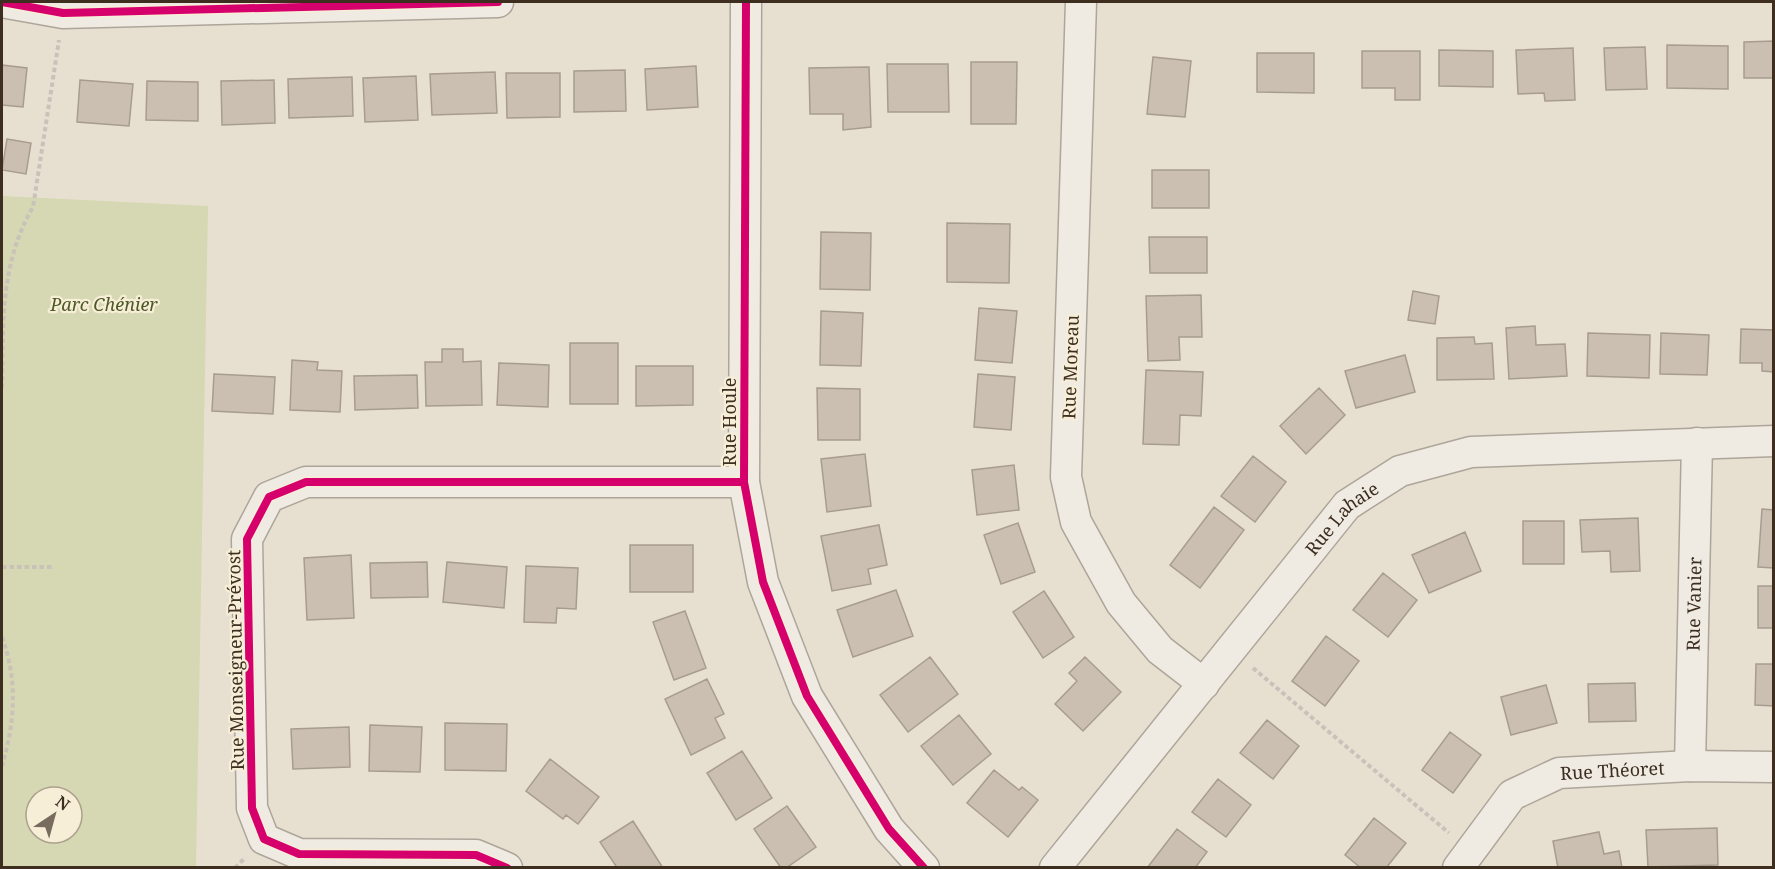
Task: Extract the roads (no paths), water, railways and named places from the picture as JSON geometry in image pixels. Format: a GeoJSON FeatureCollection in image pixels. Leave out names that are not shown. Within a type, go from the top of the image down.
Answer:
{"type":"FeatureCollection","features":[{"type":"Feature","properties":{"kind":"street"},"geometry":{"type":"LineString","coordinates":[[2,2],[63,13],[498,2]]}},
{"type":"Feature","properties":{"kind":"street","name":"Rue Houle"},"geometry":{"type":"LineString","coordinates":[[746,2],[744,482],[763,582],[807,696],[890,828],[924,867]]}},
{"type":"Feature","properties":{"kind":"street","name":"Rue Moreau"},"geometry":{"type":"LineString","coordinates":[[1081,2],[1066,477],[1076,522],[1121,603],[1160,650],[1204,684]]}},
{"type":"Feature","properties":{"kind":"street","name":"Rue Lahaie"},"geometry":{"type":"LineString","coordinates":[[1055,867],[1347,505],[1400,471],[1471,452],[1773,441]]}},
{"type":"Feature","properties":{"kind":"street","name":"Rue Vanier"},"geometry":{"type":"LineString","coordinates":[[1690,766],[1696,443]]}},
{"type":"Feature","properties":{"kind":"street","name":"Rue Monseigneur-Prévost"},"geometry":{"type":"LineString","coordinates":[[507,867],[476,855],[299,854],[264,839],[252,808],[247,539],[269,497],[306,482],[744,482]]}},
{"type":"Feature","properties":{"kind":"street","name":"Rue Théoret"},"geometry":{"type":"LineString","coordinates":[[1464,859],[1512,795],[1560,773],[1690,766],[1773,767]]}},
{"type":"Feature","properties":{"kind":"park label","name":"Parc Chénier"},"geometry":{"type":"Point","coordinates":[104,304]}}]}
